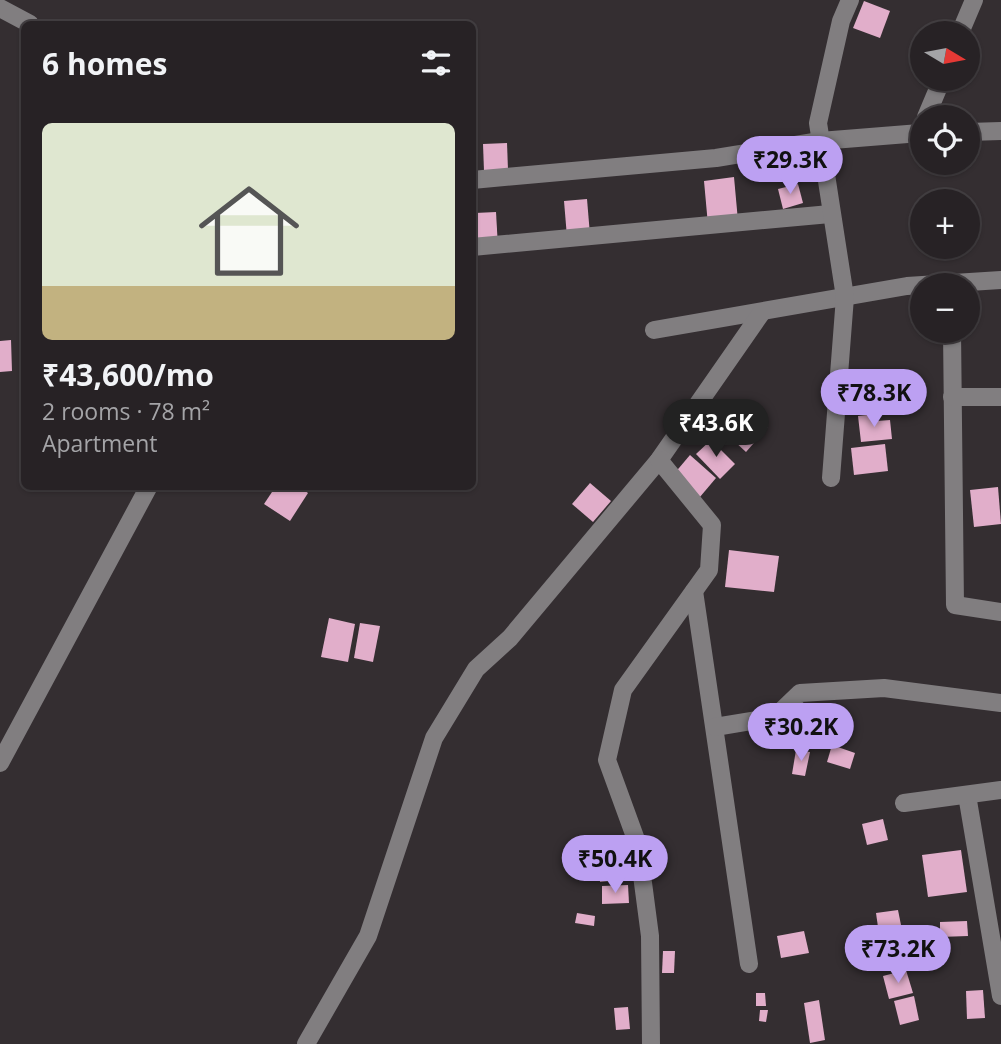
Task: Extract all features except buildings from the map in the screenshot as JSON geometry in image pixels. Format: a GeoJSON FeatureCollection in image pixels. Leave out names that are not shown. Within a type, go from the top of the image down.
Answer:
{"type":"FeatureCollection","features":[{"type":"Feature","properties":{"kind":"street"},"geometry":{"type":"LineString","coordinates":[[831,478],[845,297],[818,123],[841,21],[850,0]]}},
{"type":"Feature","properties":{"kind":"street"},"geometry":{"type":"LineString","coordinates":[[965,21],[974,0]]}},
{"type":"Feature","properties":{"kind":"street"},"geometry":{"type":"LineString","coordinates":[[0,8],[24,21]]}},
{"type":"Feature","properties":{"kind":"street"},"geometry":{"type":"LineString","coordinates":[[476,180],[716,158],[910,130]]}},
{"type":"Feature","properties":{"kind":"street"},"geometry":{"type":"LineString","coordinates":[[980,131],[1001,131]]}},
{"type":"Feature","properties":{"kind":"street"},"geometry":{"type":"LineString","coordinates":[[476,247],[830,214]]}},
{"type":"Feature","properties":{"kind":"street"},"geometry":{"type":"LineString","coordinates":[[980,282],[1001,280]]}},
{"type":"Feature","properties":{"kind":"street"},"geometry":{"type":"LineString","coordinates":[[654,330],[910,286]]}},
{"type":"Feature","properties":{"kind":"street"},"geometry":{"type":"LineString","coordinates":[[306,1044],[368,936],[434,738],[476,669],[510,638],[659,460],[762,312]]}},
{"type":"Feature","properties":{"kind":"street"},"geometry":{"type":"LineString","coordinates":[[952,343],[955,605],[1001,612]]}},
{"type":"Feature","properties":{"kind":"street"},"geometry":{"type":"LineString","coordinates":[[952,397],[1001,397]]}},
{"type":"Feature","properties":{"kind":"street"},"geometry":{"type":"LineString","coordinates":[[651,1044],[650,936],[638,845],[607,760],[623,690],[709,570],[712,525],[659,460]]}},
{"type":"Feature","properties":{"kind":"street"},"geometry":{"type":"LineString","coordinates":[[0,763],[147,490]]}},
{"type":"Feature","properties":{"kind":"street"},"geometry":{"type":"LineString","coordinates":[[694,591],[749,964]]}},
{"type":"Feature","properties":{"kind":"street"},"geometry":{"type":"LineString","coordinates":[[715,727],[775,716],[800,692],[884,688],[1001,703]]}},
{"type":"Feature","properties":{"kind":"street"},"geometry":{"type":"LineString","coordinates":[[904,803],[1001,790]]}},
{"type":"Feature","properties":{"kind":"street"},"geometry":{"type":"LineString","coordinates":[[967,795],[1001,996]]}}]}
